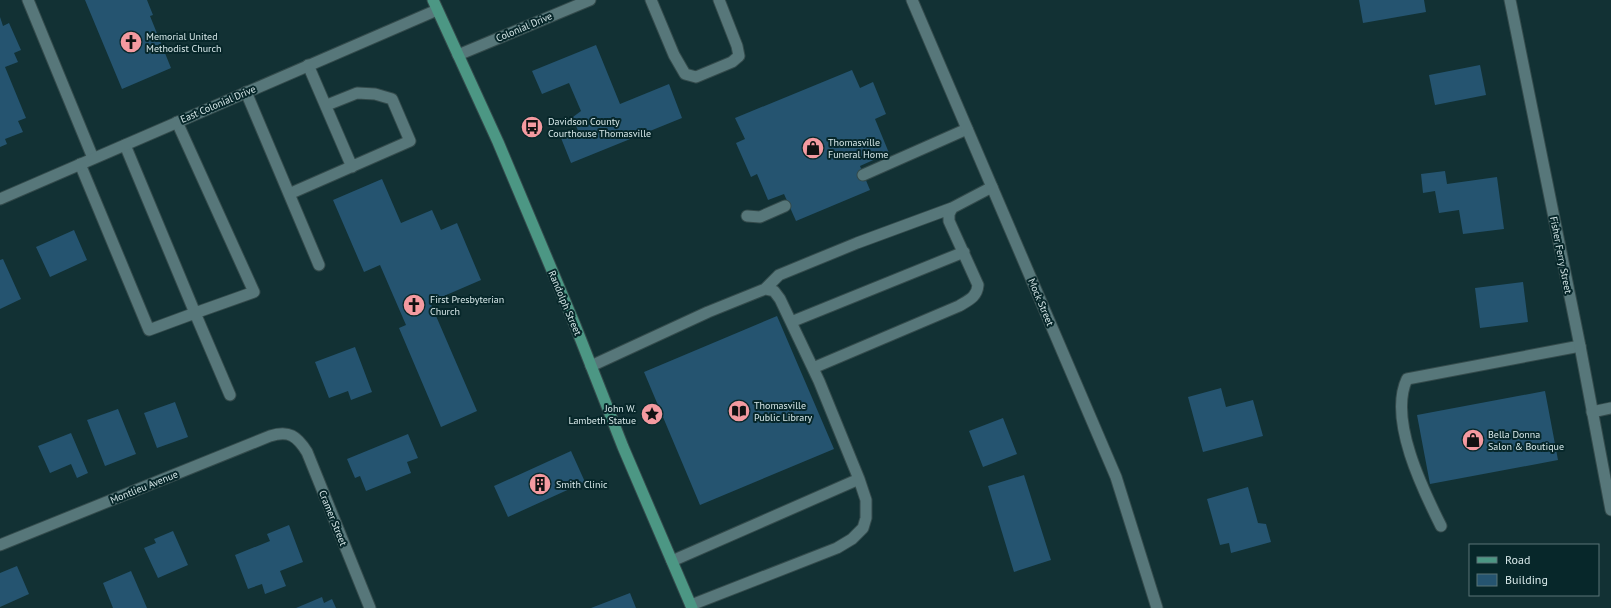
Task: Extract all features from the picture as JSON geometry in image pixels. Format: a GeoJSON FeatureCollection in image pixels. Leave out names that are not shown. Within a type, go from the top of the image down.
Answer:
{"type":"FeatureCollection","features":[{"type":"Feature","properties":{"kind":"main road","name":"Randolph Street"},"geometry":{"type":"LineString","coordinates":[[435,5],[498,142],[623,446],[692,607]]}},
{"type":"Feature","properties":{"kind":"street"},"geometry":{"type":"LineString","coordinates":[[28,0],[93,158]]}},
{"type":"Feature","properties":{"kind":"street","name":"Colonial Drive"},"geometry":{"type":"LineString","coordinates":[[458,55],[590,0]]}},
{"type":"Feature","properties":{"kind":"street"},"geometry":{"type":"LineString","coordinates":[[651,0],[674,56],[685,74],[696,77],[732,62],[738,56],[737,46],[719,0]]}},
{"type":"Feature","properties":{"kind":"street","name":"Mock Street"},"geometry":{"type":"LineString","coordinates":[[912,0],[1116,476],[1157,608]]}},
{"type":"Feature","properties":{"kind":"street","name":"Fisher Ferry Street"},"geometry":{"type":"LineString","coordinates":[[1510,0],[1580,346],[1611,510]]}},
{"type":"Feature","properties":{"kind":"street","name":"East Colonial Drive"},"geometry":{"type":"LineString","coordinates":[[0,199],[308,65],[435,5]]}},
{"type":"Feature","properties":{"kind":"street"},"geometry":{"type":"LineString","coordinates":[[308,65],[327,105],[352,167]]}},
{"type":"Feature","properties":{"kind":"street"},"geometry":{"type":"LineString","coordinates":[[246,92],[319,264]]}},
{"type":"Feature","properties":{"kind":"street"},"geometry":{"type":"LineString","coordinates":[[289,194],[410,141],[392,99],[375,94],[357,93],[327,105]]}},
{"type":"Feature","properties":{"kind":"street"},"geometry":{"type":"LineString","coordinates":[[80,164],[149,330],[254,292],[176,122]]}},
{"type":"Feature","properties":{"kind":"street"},"geometry":{"type":"LineString","coordinates":[[863,175],[967,129]]}},
{"type":"Feature","properties":{"kind":"street"},"geometry":{"type":"LineString","coordinates":[[125,145],[230,395]]}},
{"type":"Feature","properties":{"kind":"street"},"geometry":{"type":"LineString","coordinates":[[591,366],[708,312],[765,289],[779,275],[857,243],[952,208],[992,188]]}},
{"type":"Feature","properties":{"kind":"street"},"geometry":{"type":"LineString","coordinates":[[747,216],[760,217],[785,206]]}},
{"type":"Feature","properties":{"kind":"street"},"geometry":{"type":"LineString","coordinates":[[813,368],[959,306],[974,297],[978,284],[950,221],[949,214],[952,208]]}},
{"type":"Feature","properties":{"kind":"street"},"geometry":{"type":"LineString","coordinates":[[791,322],[964,252]]}},
{"type":"Feature","properties":{"kind":"street"},"geometry":{"type":"LineString","coordinates":[[692,607],[837,548],[852,538],[863,528],[866,518],[866,500],[859,479],[813,368],[780,299],[774,291],[765,289]]}},
{"type":"Feature","properties":{"kind":"street"},"geometry":{"type":"LineString","coordinates":[[1441,526],[1419,481],[1408,447],[1402,418],[1402,400],[1407,379],[1580,346]]}},
{"type":"Feature","properties":{"kind":"street"},"geometry":{"type":"LineString","coordinates":[[1592,412],[1611,408]]}},
{"type":"Feature","properties":{"kind":"street","name":"Montlieu Avenue"},"geometry":{"type":"LineString","coordinates":[[0,545],[270,436],[278,433],[289,434]]}},
{"type":"Feature","properties":{"kind":"street","name":"Cramer Street"},"geometry":{"type":"LineString","coordinates":[[289,434],[300,441],[307,452],[370,608]]}},
{"type":"Feature","properties":{"kind":"street"},"geometry":{"type":"LineString","coordinates":[[672,561],[859,479]]}},
{"type":"Feature","properties":{"kind":"building","name":"Memorial United Methodist Church"},"geometry":{"type":"Polygon","coordinates":[[[85,0],[147,0],[153,15],[150,16],[171,68],[122,89],[85,0]]]}},
{"type":"Feature","properties":{"kind":"building"},"geometry":{"type":"Polygon","coordinates":[[[1359,0],[1424,0],[1426,12],[1363,23],[1359,0]]]}},
{"type":"Feature","properties":{"kind":"building"},"geometry":{"type":"Polygon","coordinates":[[[0,17],[3,26],[9,23],[21,50],[14,53],[18,62],[5,67],[26,118],[18,121],[23,132],[5,139],[7,144],[0,147],[0,17]]]}},
{"type":"Feature","properties":{"kind":"building"},"geometry":{"type":"Polygon","coordinates":[[[596,45],[620,104],[669,84],[682,118],[571,163],[561,138],[578,131],[573,117],[581,111],[569,83],[542,94],[532,71],[596,45]]]}},
{"type":"Feature","properties":{"kind":"building"},"geometry":{"type":"Polygon","coordinates":[[[1480,65],[1486,95],[1435,105],[1429,75],[1480,65]]]}},
{"type":"Feature","properties":{"kind":"building","name":"Thomasville Funeral Home"},"geometry":{"type":"Polygon","coordinates":[[[852,70],[860,88],[873,82],[886,114],[875,119],[889,153],[860,166],[870,190],[796,221],[784,194],[768,200],[757,174],[751,177],[736,143],[745,139],[735,118],[852,70]]]}},
{"type":"Feature","properties":{"kind":"building"},"geometry":{"type":"Polygon","coordinates":[[[1445,171],[1447,184],[1497,177],[1504,229],[1463,234],[1459,210],[1439,213],[1435,191],[1423,193],[1421,174],[1445,171]]]}},
{"type":"Feature","properties":{"kind":"building","name":"First Presbyterian Church"},"geometry":{"type":"Polygon","coordinates":[[[382,179],[401,223],[432,210],[441,230],[457,223],[481,280],[430,302],[477,411],[441,427],[399,328],[406,325],[380,265],[364,272],[333,200],[382,179]]]}},
{"type":"Feature","properties":{"kind":"building"},"geometry":{"type":"Polygon","coordinates":[[[74,230],[87,260],[50,277],[36,247],[74,230]]]}},
{"type":"Feature","properties":{"kind":"building"},"geometry":{"type":"Polygon","coordinates":[[[3,259],[21,299],[0,309],[0,260],[3,259]]]}},
{"type":"Feature","properties":{"kind":"building"},"geometry":{"type":"Polygon","coordinates":[[[1523,282],[1528,322],[1480,328],[1475,288],[1523,282]]]}},
{"type":"Feature","properties":{"kind":"building","name":"Thomasville Public Library"},"geometry":{"type":"Polygon","coordinates":[[[777,316],[834,449],[700,505],[644,372],[777,316]]]}},
{"type":"Feature","properties":{"kind":"building"},"geometry":{"type":"Polygon","coordinates":[[[355,347],[372,392],[351,400],[348,391],[329,398],[315,362],[355,347]]]}},
{"type":"Feature","properties":{"kind":"building"},"geometry":{"type":"Polygon","coordinates":[[[1221,388],[1226,407],[1253,400],[1263,436],[1203,452],[1188,397],[1221,388]]]}},
{"type":"Feature","properties":{"kind":"building"},"geometry":{"type":"Polygon","coordinates":[[[1545,391],[1558,460],[1430,484],[1417,415],[1545,391]]]}},
{"type":"Feature","properties":{"kind":"building"},"geometry":{"type":"Polygon","coordinates":[[[175,402],[188,437],[157,448],[144,413],[175,402]]]}},
{"type":"Feature","properties":{"kind":"building"},"geometry":{"type":"Polygon","coordinates":[[[118,409],[136,454],[105,466],[87,420],[118,409]]]}},
{"type":"Feature","properties":{"kind":"building"},"geometry":{"type":"Polygon","coordinates":[[[1003,418],[1017,454],[983,467],[969,431],[1003,418]]]}},
{"type":"Feature","properties":{"kind":"building"},"geometry":{"type":"Polygon","coordinates":[[[71,433],[88,473],[77,478],[71,464],[50,473],[38,446],[71,433]]]}},
{"type":"Feature","properties":{"kind":"building"},"geometry":{"type":"Polygon","coordinates":[[[408,434],[418,458],[407,462],[411,473],[366,491],[360,476],[355,478],[347,459],[408,434]]]}},
{"type":"Feature","properties":{"kind":"building","name":"Smith Clinic"},"geometry":{"type":"Polygon","coordinates":[[[571,451],[585,482],[508,517],[494,486],[571,451]]]}},
{"type":"Feature","properties":{"kind":"building"},"geometry":{"type":"Polygon","coordinates":[[[1024,475],[1051,560],[1014,572],[988,486],[1024,475]]]}},
{"type":"Feature","properties":{"kind":"building"},"geometry":{"type":"Polygon","coordinates":[[[1248,487],[1258,523],[1266,524],[1271,542],[1231,553],[1229,543],[1220,545],[1207,499],[1248,487]]]}},
{"type":"Feature","properties":{"kind":"building"},"geometry":{"type":"Polygon","coordinates":[[[289,525],[303,562],[280,571],[286,586],[265,594],[262,584],[248,589],[235,555],[270,541],[267,534],[289,525]]]}},
{"type":"Feature","properties":{"kind":"building"},"geometry":{"type":"Polygon","coordinates":[[[173,531],[188,565],[158,578],[144,548],[156,543],[154,539],[173,531]]]}},
{"type":"Feature","properties":{"kind":"building"},"geometry":{"type":"Polygon","coordinates":[[[17,566],[29,594],[0,607],[0,573],[17,566]]]}},
{"type":"Feature","properties":{"kind":"building"},"geometry":{"type":"Polygon","coordinates":[[[131,571],[147,608],[113,608],[103,583],[131,571]]]}},
{"type":"Feature","properties":{"kind":"building"},"geometry":{"type":"Polygon","coordinates":[[[630,593],[636,608],[591,608],[630,593]]]}},
{"type":"Feature","properties":{"kind":"building"},"geometry":{"type":"Polygon","coordinates":[[[322,597],[324,603],[332,599],[336,608],[296,608],[322,597]]]}},
{"type":"Feature","properties":{"kind":"place","name":"Memorial United Methodist Church"},"geometry":{"type":"Point","coordinates":[131,42]}},
{"type":"Feature","properties":{"kind":"place","name":"Davidson County Courthouse Thomasville"},"geometry":{"type":"Point","coordinates":[532,127]}},
{"type":"Feature","properties":{"kind":"place","name":"Thomasville Funeral Home"},"geometry":{"type":"Point","coordinates":[813,148]}},
{"type":"Feature","properties":{"kind":"place","name":"First Presbyterian Church"},"geometry":{"type":"Point","coordinates":[414,305]}},
{"type":"Feature","properties":{"kind":"place","name":"Thomasville Public Library"},"geometry":{"type":"Point","coordinates":[739,411]}},
{"type":"Feature","properties":{"kind":"place","name":"John W. Lambeth Statue"},"geometry":{"type":"Point","coordinates":[652,414]}},
{"type":"Feature","properties":{"kind":"place","name":"Bella Donna Salon & Boutique"},"geometry":{"type":"Point","coordinates":[1473,440]}},
{"type":"Feature","properties":{"kind":"place","name":"Smith Clinic"},"geometry":{"type":"Point","coordinates":[540,484]}}]}
